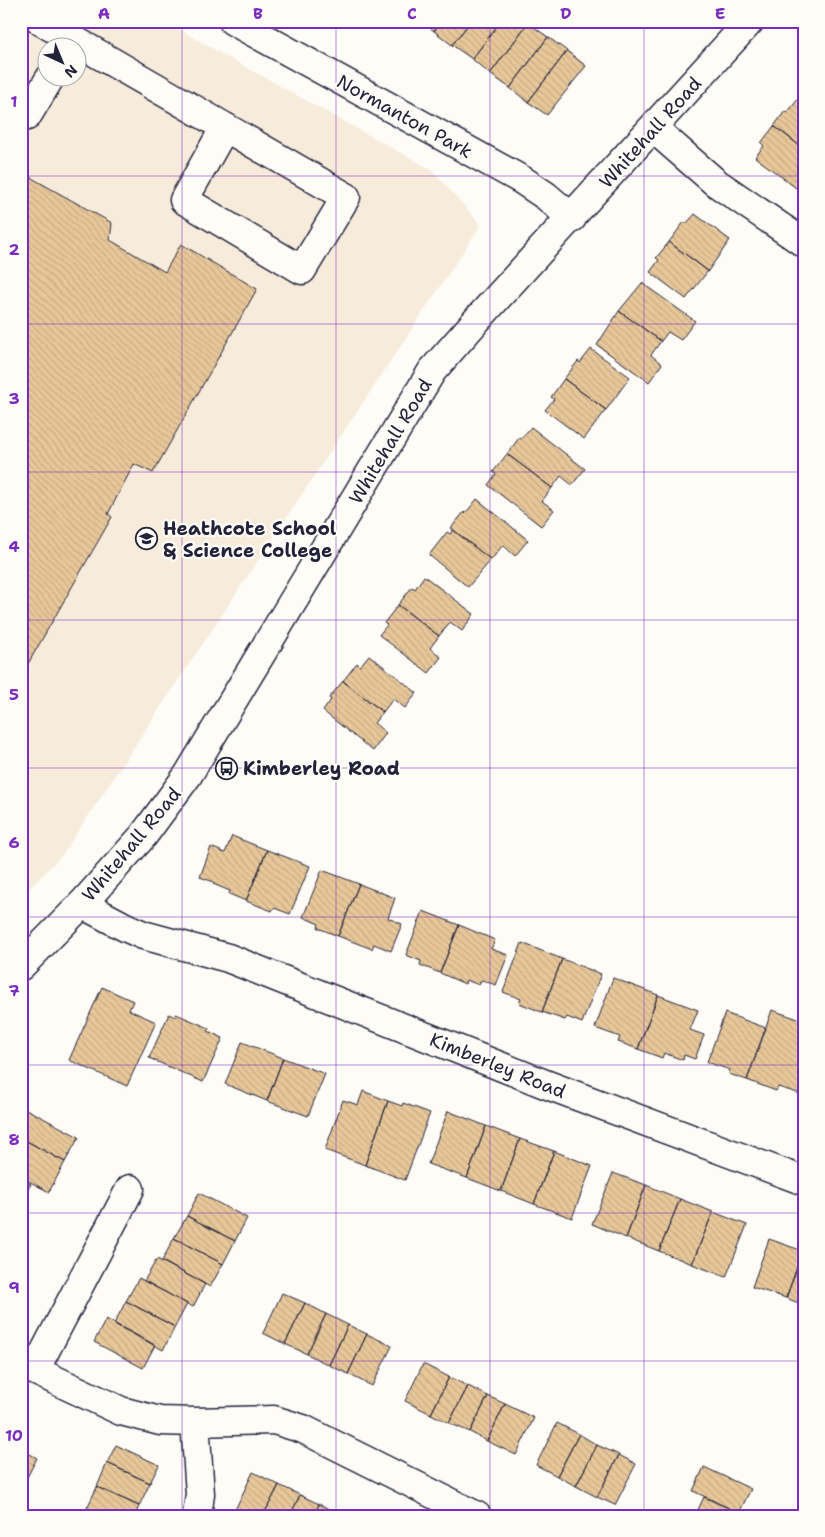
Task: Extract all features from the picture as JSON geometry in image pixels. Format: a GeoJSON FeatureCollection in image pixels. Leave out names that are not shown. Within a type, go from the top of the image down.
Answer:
{"type":"FeatureCollection","features":[{"type":"Feature","properties":{"kind":"street"},"geometry":{"type":"LineString","coordinates":[[41,21],[63,38]]}},
{"type":"Feature","properties":{"kind":"street","name":"Normanton Park"},"geometry":{"type":"LineString","coordinates":[[233,21],[522,180],[546,196],[572,218]]}},
{"type":"Feature","properties":{"kind":"street","name":"Whitehall Road"},"geometry":{"type":"LineString","coordinates":[[21,966],[82,904],[143,836],[188,775],[429,375],[750,21]]}},
{"type":"Feature","properties":{"kind":"street"},"geometry":{"type":"LineString","coordinates":[[88,53],[224,127],[346,197],[302,270],[184,200],[224,127]]}},
{"type":"Feature","properties":{"kind":"street"},"geometry":{"type":"LineString","coordinates":[[21,113],[27,116],[44,88]]}},
{"type":"Feature","properties":{"kind":"street"},"geometry":{"type":"LineString","coordinates":[[653,128],[715,182],[804,243]]}},
{"type":"Feature","properties":{"kind":"street","name":"Kimberley Road"},"geometry":{"type":"LineString","coordinates":[[82,904],[143,935],[228,958],[544,1084],[804,1181]]}},
{"type":"Feature","properties":{"kind":"street"},"geometry":{"type":"LineString","coordinates":[[130,1189],[28,1367],[121,1411],[160,1421],[274,1420],[303,1428],[476,1516]]}},
{"type":"Feature","properties":{"kind":"street"},"geometry":{"type":"LineString","coordinates":[[195,1422],[200,1494],[197,1516]]}},
{"type":"Feature","properties":{"kind":"shaded area","name":"Heathcote School & Science College"},"geometry":{"type":"Polygon","coordinates":[[[21,21],[166,21],[211,48],[432,170],[481,225],[63,854],[21,897],[21,21]]]}},
{"type":"Feature","properties":{"kind":"building"},"geometry":{"type":"Polygon","coordinates":[[[421,21],[441,21],[434,31],[421,21]]]}},
{"type":"Feature","properties":{"kind":"building"},"geometry":{"type":"Polygon","coordinates":[[[441,21],[471,21],[452,45],[434,31],[441,21]]]}},
{"type":"Feature","properties":{"kind":"building"},"geometry":{"type":"Polygon","coordinates":[[[471,21],[501,21],[472,59],[452,45],[471,21]]]}},
{"type":"Feature","properties":{"kind":"building"},"geometry":{"type":"Polygon","coordinates":[[[501,21],[527,21],[528,23],[490,74],[472,59],[501,21]]]}},
{"type":"Feature","properties":{"kind":"building"},"geometry":{"type":"Polygon","coordinates":[[[528,23],[548,37],[510,88],[490,74],[528,23]]]}},
{"type":"Feature","properties":{"kind":"building"},"geometry":{"type":"Polygon","coordinates":[[[548,37],[567,51],[528,102],[510,88],[548,37]]]}},
{"type":"Feature","properties":{"kind":"building"},"geometry":{"type":"Polygon","coordinates":[[[567,51],[586,66],[547,115],[528,102],[567,51]]]}},
{"type":"Feature","properties":{"kind":"building"},"geometry":{"type":"Polygon","coordinates":[[[799,98],[804,102],[804,149],[774,126],[785,111],[787,113],[799,98]]]}},
{"type":"Feature","properties":{"kind":"building"},"geometry":{"type":"Polygon","coordinates":[[[774,126],[804,149],[804,194],[755,157],[764,146],[761,143],[774,126]]]}},
{"type":"Feature","properties":{"kind":"building"},"geometry":{"type":"Polygon","coordinates":[[[21,172],[112,223],[110,240],[165,272],[181,244],[257,289],[153,473],[134,464],[108,514],[112,517],[21,676],[21,172]]]}},
{"type":"Feature","properties":{"kind":"building"},"geometry":{"type":"Polygon","coordinates":[[[695,214],[730,240],[708,271],[669,242],[684,222],[686,224],[695,214]]]}},
{"type":"Feature","properties":{"kind":"building"},"geometry":{"type":"Polygon","coordinates":[[[669,242],[708,271],[686,299],[650,272],[659,260],[656,258],[669,242]]]}},
{"type":"Feature","properties":{"kind":"building"},"geometry":{"type":"Polygon","coordinates":[[[642,283],[695,321],[681,340],[668,332],[661,341],[619,311],[642,283]]]}},
{"type":"Feature","properties":{"kind":"building"},"geometry":{"type":"Polygon","coordinates":[[[619,311],[661,341],[651,355],[662,364],[649,382],[597,345],[619,311]]]}},
{"type":"Feature","properties":{"kind":"building"},"geometry":{"type":"Polygon","coordinates":[[[591,349],[630,377],[606,410],[564,379],[578,361],[580,363],[591,349]]]}},
{"type":"Feature","properties":{"kind":"building"},"geometry":{"type":"Polygon","coordinates":[[[564,379],[606,410],[584,439],[545,410],[554,399],[551,397],[564,379]]]}},
{"type":"Feature","properties":{"kind":"building"},"geometry":{"type":"Polygon","coordinates":[[[531,427],[585,469],[572,485],[561,476],[552,488],[507,454],[519,438],[521,439],[531,427]]]}},
{"type":"Feature","properties":{"kind":"building"},"geometry":{"type":"Polygon","coordinates":[[[507,454],[552,488],[542,501],[554,510],[541,526],[488,485],[496,474],[493,472],[507,454]]]}},
{"type":"Feature","properties":{"kind":"building"},"geometry":{"type":"Polygon","coordinates":[[[477,499],[528,540],[515,556],[503,545],[491,560],[451,528],[477,499]]]}},
{"type":"Feature","properties":{"kind":"building"},"geometry":{"type":"Polygon","coordinates":[[[453,530],[491,560],[468,587],[429,555],[447,532],[450,534],[453,530]]]}},
{"type":"Feature","properties":{"kind":"building"},"geometry":{"type":"Polygon","coordinates":[[[424,576],[474,614],[462,631],[450,622],[439,636],[398,605],[412,587],[415,589],[424,576]]]}},
{"type":"Feature","properties":{"kind":"building"},"geometry":{"type":"Polygon","coordinates":[[[398,605],[439,636],[430,648],[441,657],[429,673],[379,635],[387,625],[384,623],[398,605]]]}},
{"type":"Feature","properties":{"kind":"building"},"geometry":{"type":"Polygon","coordinates":[[[369,655],[417,693],[405,708],[393,699],[383,712],[343,681],[357,663],[360,666],[369,655]]]}},
{"type":"Feature","properties":{"kind":"building"},"geometry":{"type":"Polygon","coordinates":[[[343,681],[383,712],[374,723],[386,733],[373,751],[323,711],[331,700],[329,698],[343,681]]]}},
{"type":"Feature","properties":{"kind":"building"},"geometry":{"type":"Polygon","coordinates":[[[232,836],[267,850],[246,901],[229,894],[230,891],[213,884],[214,882],[200,877],[211,847],[225,853],[232,836]]]}},
{"type":"Feature","properties":{"kind":"building"},"geometry":{"type":"Polygon","coordinates":[[[267,850],[310,866],[290,914],[274,908],[272,911],[246,901],[267,850]]]}},
{"type":"Feature","properties":{"kind":"building"},"geometry":{"type":"Polygon","coordinates":[[[322,870],[359,884],[338,936],[318,928],[319,924],[303,917],[322,870]]]}},
{"type":"Feature","properties":{"kind":"building"},"geometry":{"type":"Polygon","coordinates":[[[359,884],[395,898],[388,918],[402,924],[391,951],[374,944],[372,949],[338,936],[359,884]]]}},
{"type":"Feature","properties":{"kind":"building"},"geometry":{"type":"Polygon","coordinates":[[[423,911],[459,925],[440,973],[420,965],[421,961],[406,955],[423,911]]]}},
{"type":"Feature","properties":{"kind":"building"},"geometry":{"type":"Polygon","coordinates":[[[459,925],[495,940],[491,949],[508,955],[496,985],[481,980],[479,985],[466,980],[465,984],[440,973],[459,925]]]}},
{"type":"Feature","properties":{"kind":"building"},"geometry":{"type":"Polygon","coordinates":[[[522,943],[562,959],[542,1012],[519,1003],[521,999],[503,992],[522,943]]]}},
{"type":"Feature","properties":{"kind":"building"},"geometry":{"type":"Polygon","coordinates":[[[562,959],[601,974],[582,1023],[567,1017],[565,1020],[542,1012],[562,959]]]}},
{"type":"Feature","properties":{"kind":"building"},"geometry":{"type":"Polygon","coordinates":[[[613,978],[658,995],[638,1049],[618,1042],[620,1037],[595,1028],[613,978]]]}},
{"type":"Feature","properties":{"kind":"building"},"geometry":{"type":"Polygon","coordinates":[[[102,987],[133,1001],[129,1010],[156,1022],[127,1086],[69,1060],[102,987]]]}},
{"type":"Feature","properties":{"kind":"building"},"geometry":{"type":"Polygon","coordinates":[[[658,995],[698,1010],[690,1030],[704,1035],[695,1059],[684,1055],[683,1060],[664,1053],[662,1058],[638,1049],[658,995]]]}},
{"type":"Feature","properties":{"kind":"building"},"geometry":{"type":"Polygon","coordinates":[[[772,1010],[804,1021],[804,1095],[778,1087],[776,1091],[747,1080],[772,1010]]]}},
{"type":"Feature","properties":{"kind":"building"},"geometry":{"type":"Polygon","coordinates":[[[725,1013],[766,1028],[747,1080],[729,1074],[730,1070],[707,1062],[725,1013]]]}},
{"type":"Feature","properties":{"kind":"building"},"geometry":{"type":"Polygon","coordinates":[[[169,1014],[175,1017],[176,1014],[209,1028],[208,1031],[223,1038],[203,1082],[149,1058],[169,1014]]]}},
{"type":"Feature","properties":{"kind":"building"},"geometry":{"type":"Polygon","coordinates":[[[242,1042],[283,1058],[267,1101],[225,1084],[242,1042]]]}},
{"type":"Feature","properties":{"kind":"building"},"geometry":{"type":"Polygon","coordinates":[[[283,1058],[325,1074],[308,1116],[267,1101],[283,1058]]]}},
{"type":"Feature","properties":{"kind":"building"},"geometry":{"type":"Polygon","coordinates":[[[363,1091],[388,1101],[365,1165],[325,1150],[343,1100],[358,1105],[363,1091]]]}},
{"type":"Feature","properties":{"kind":"building"},"geometry":{"type":"Polygon","coordinates":[[[388,1101],[402,1106],[403,1103],[430,1113],[405,1180],[365,1165],[388,1101]]]}},
{"type":"Feature","properties":{"kind":"building"},"geometry":{"type":"Polygon","coordinates":[[[26,1109],[79,1137],[65,1162],[21,1138],[21,1118],[26,1109]]]}},
{"type":"Feature","properties":{"kind":"building"},"geometry":{"type":"Polygon","coordinates":[[[448,1111],[486,1126],[467,1178],[428,1164],[448,1111]]]}},
{"type":"Feature","properties":{"kind":"building"},"geometry":{"type":"Polygon","coordinates":[[[486,1126],[520,1139],[501,1191],[467,1178],[486,1126]]]}},
{"type":"Feature","properties":{"kind":"building"},"geometry":{"type":"Polygon","coordinates":[[[21,1138],[65,1162],[49,1192],[21,1177],[21,1138]]]}},
{"type":"Feature","properties":{"kind":"building"},"geometry":{"type":"Polygon","coordinates":[[[520,1139],[554,1151],[534,1204],[501,1191],[520,1139]]]}},
{"type":"Feature","properties":{"kind":"building"},"geometry":{"type":"Polygon","coordinates":[[[554,1151],[592,1166],[572,1218],[534,1204],[554,1151]]]}},
{"type":"Feature","properties":{"kind":"building"},"geometry":{"type":"Polygon","coordinates":[[[613,1173],[646,1185],[626,1238],[592,1224],[613,1173]]]}},
{"type":"Feature","properties":{"kind":"building"},"geometry":{"type":"Polygon","coordinates":[[[21,1179],[31,1184],[21,1201],[21,1179]]]}},
{"type":"Feature","properties":{"kind":"building"},"geometry":{"type":"Polygon","coordinates":[[[646,1185],[680,1199],[659,1251],[626,1238],[646,1185]]]}},
{"type":"Feature","properties":{"kind":"building"},"geometry":{"type":"Polygon","coordinates":[[[199,1193],[247,1218],[235,1241],[187,1216],[199,1193]]]}},
{"type":"Feature","properties":{"kind":"building"},"geometry":{"type":"Polygon","coordinates":[[[680,1199],[713,1212],[692,1264],[659,1251],[680,1199]]]}},
{"type":"Feature","properties":{"kind":"building"},"geometry":{"type":"Polygon","coordinates":[[[713,1212],[747,1225],[726,1277],[692,1264],[713,1212]]]}},
{"type":"Feature","properties":{"kind":"building"},"geometry":{"type":"Polygon","coordinates":[[[187,1216],[235,1241],[223,1264],[174,1238],[187,1216]]]}},
{"type":"Feature","properties":{"kind":"building"},"geometry":{"type":"Polygon","coordinates":[[[174,1238],[223,1264],[210,1287],[162,1261],[174,1238]]]}},
{"type":"Feature","properties":{"kind":"building"},"geometry":{"type":"Polygon","coordinates":[[[769,1239],[803,1251],[786,1298],[752,1287],[769,1239]]]}},
{"type":"Feature","properties":{"kind":"building"},"geometry":{"type":"Polygon","coordinates":[[[804,1251],[804,1305],[786,1298],[804,1251]]]}},
{"type":"Feature","properties":{"kind":"building"},"geometry":{"type":"Polygon","coordinates":[[[157,1259],[205,1284],[193,1307],[144,1281],[157,1259]]]}},
{"type":"Feature","properties":{"kind":"building"},"geometry":{"type":"Polygon","coordinates":[[[139,1278],[187,1304],[175,1327],[126,1301],[139,1278]]]}},
{"type":"Feature","properties":{"kind":"building"},"geometry":{"type":"Polygon","coordinates":[[[282,1293],[305,1303],[285,1344],[263,1333],[282,1293]]]}},
{"type":"Feature","properties":{"kind":"building"},"geometry":{"type":"Polygon","coordinates":[[[126,1301],[175,1327],[163,1350],[114,1324],[126,1301]]]}},
{"type":"Feature","properties":{"kind":"building"},"geometry":{"type":"Polygon","coordinates":[[[305,1303],[326,1314],[307,1354],[285,1344],[305,1303]]]}},
{"type":"Feature","properties":{"kind":"building"},"geometry":{"type":"Polygon","coordinates":[[[326,1314],[348,1325],[329,1365],[307,1354],[326,1314]]]}},
{"type":"Feature","properties":{"kind":"building"},"geometry":{"type":"Polygon","coordinates":[[[106,1319],[155,1345],[143,1368],[94,1342],[106,1319]]]}},
{"type":"Feature","properties":{"kind":"building"},"geometry":{"type":"Polygon","coordinates":[[[348,1325],[367,1334],[348,1374],[329,1365],[348,1325]]]}},
{"type":"Feature","properties":{"kind":"building"},"geometry":{"type":"Polygon","coordinates":[[[367,1334],[392,1346],[372,1386],[348,1374],[367,1334]]]}},
{"type":"Feature","properties":{"kind":"building"},"geometry":{"type":"Polygon","coordinates":[[[423,1364],[449,1377],[431,1414],[405,1401],[423,1364]]]}},
{"type":"Feature","properties":{"kind":"building"},"geometry":{"type":"Polygon","coordinates":[[[449,1377],[468,1386],[449,1423],[431,1414],[449,1377]]]}},
{"type":"Feature","properties":{"kind":"building"},"geometry":{"type":"Polygon","coordinates":[[[468,1386],[488,1396],[470,1432],[449,1423],[468,1386]]]}},
{"type":"Feature","properties":{"kind":"building"},"geometry":{"type":"Polygon","coordinates":[[[488,1396],[505,1404],[487,1441],[470,1432],[488,1396]]]}},
{"type":"Feature","properties":{"kind":"building"},"geometry":{"type":"Polygon","coordinates":[[[505,1404],[534,1418],[516,1455],[487,1441],[505,1404]]]}},
{"type":"Feature","properties":{"kind":"building"},"geometry":{"type":"Polygon","coordinates":[[[557,1423],[579,1434],[557,1476],[536,1465],[557,1423]]]}},
{"type":"Feature","properties":{"kind":"building"},"geometry":{"type":"Polygon","coordinates":[[[579,1434],[597,1445],[576,1486],[557,1476],[579,1434]]]}},
{"type":"Feature","properties":{"kind":"building"},"geometry":{"type":"Polygon","coordinates":[[[116,1445],[159,1465],[150,1483],[107,1463],[116,1445]]]}},
{"type":"Feature","properties":{"kind":"building"},"geometry":{"type":"Polygon","coordinates":[[[597,1445],[619,1455],[597,1497],[576,1486],[597,1445]]]}},
{"type":"Feature","properties":{"kind":"building"},"geometry":{"type":"Polygon","coordinates":[[[21,1449],[37,1458],[21,1489],[21,1449]]]}},
{"type":"Feature","properties":{"kind":"building"},"geometry":{"type":"Polygon","coordinates":[[[619,1455],[636,1464],[615,1505],[597,1497],[619,1455]]]}},
{"type":"Feature","properties":{"kind":"building"},"geometry":{"type":"Polygon","coordinates":[[[107,1463],[150,1483],[139,1506],[97,1487],[107,1463]]]}},
{"type":"Feature","properties":{"kind":"building"},"geometry":{"type":"Polygon","coordinates":[[[704,1467],[751,1489],[739,1513],[693,1491],[704,1467]]]}},
{"type":"Feature","properties":{"kind":"building"},"geometry":{"type":"Polygon","coordinates":[[[253,1472],[279,1485],[263,1516],[241,1516],[234,1512],[253,1472]]]}},
{"type":"Feature","properties":{"kind":"building"},"geometry":{"type":"Polygon","coordinates":[[[279,1485],[300,1495],[290,1516],[263,1516],[279,1485]]]}},
{"type":"Feature","properties":{"kind":"building"},"geometry":{"type":"Polygon","coordinates":[[[97,1487],[139,1506],[135,1516],[99,1516],[86,1510],[97,1487]]]}},
{"type":"Feature","properties":{"kind":"building"},"geometry":{"type":"Polygon","coordinates":[[[300,1495],[319,1504],[314,1516],[290,1516],[300,1495]]]}},
{"type":"Feature","properties":{"kind":"building"},"geometry":{"type":"Polygon","coordinates":[[[704,1497],[739,1513],[746,1516],[695,1516],[704,1497]]]}},
{"type":"Feature","properties":{"kind":"building"},"geometry":{"type":"Polygon","coordinates":[[[319,1504],[343,1516],[314,1516],[319,1504]]]}},
{"type":"Feature","properties":{"kind":"place","name":"Heathcote School & Science College"},"geometry":{"type":"Point","coordinates":[147,539]}},
{"type":"Feature","properties":{"kind":"place","name":"Kimberley Road"},"geometry":{"type":"Point","coordinates":[227,768]}}]}
